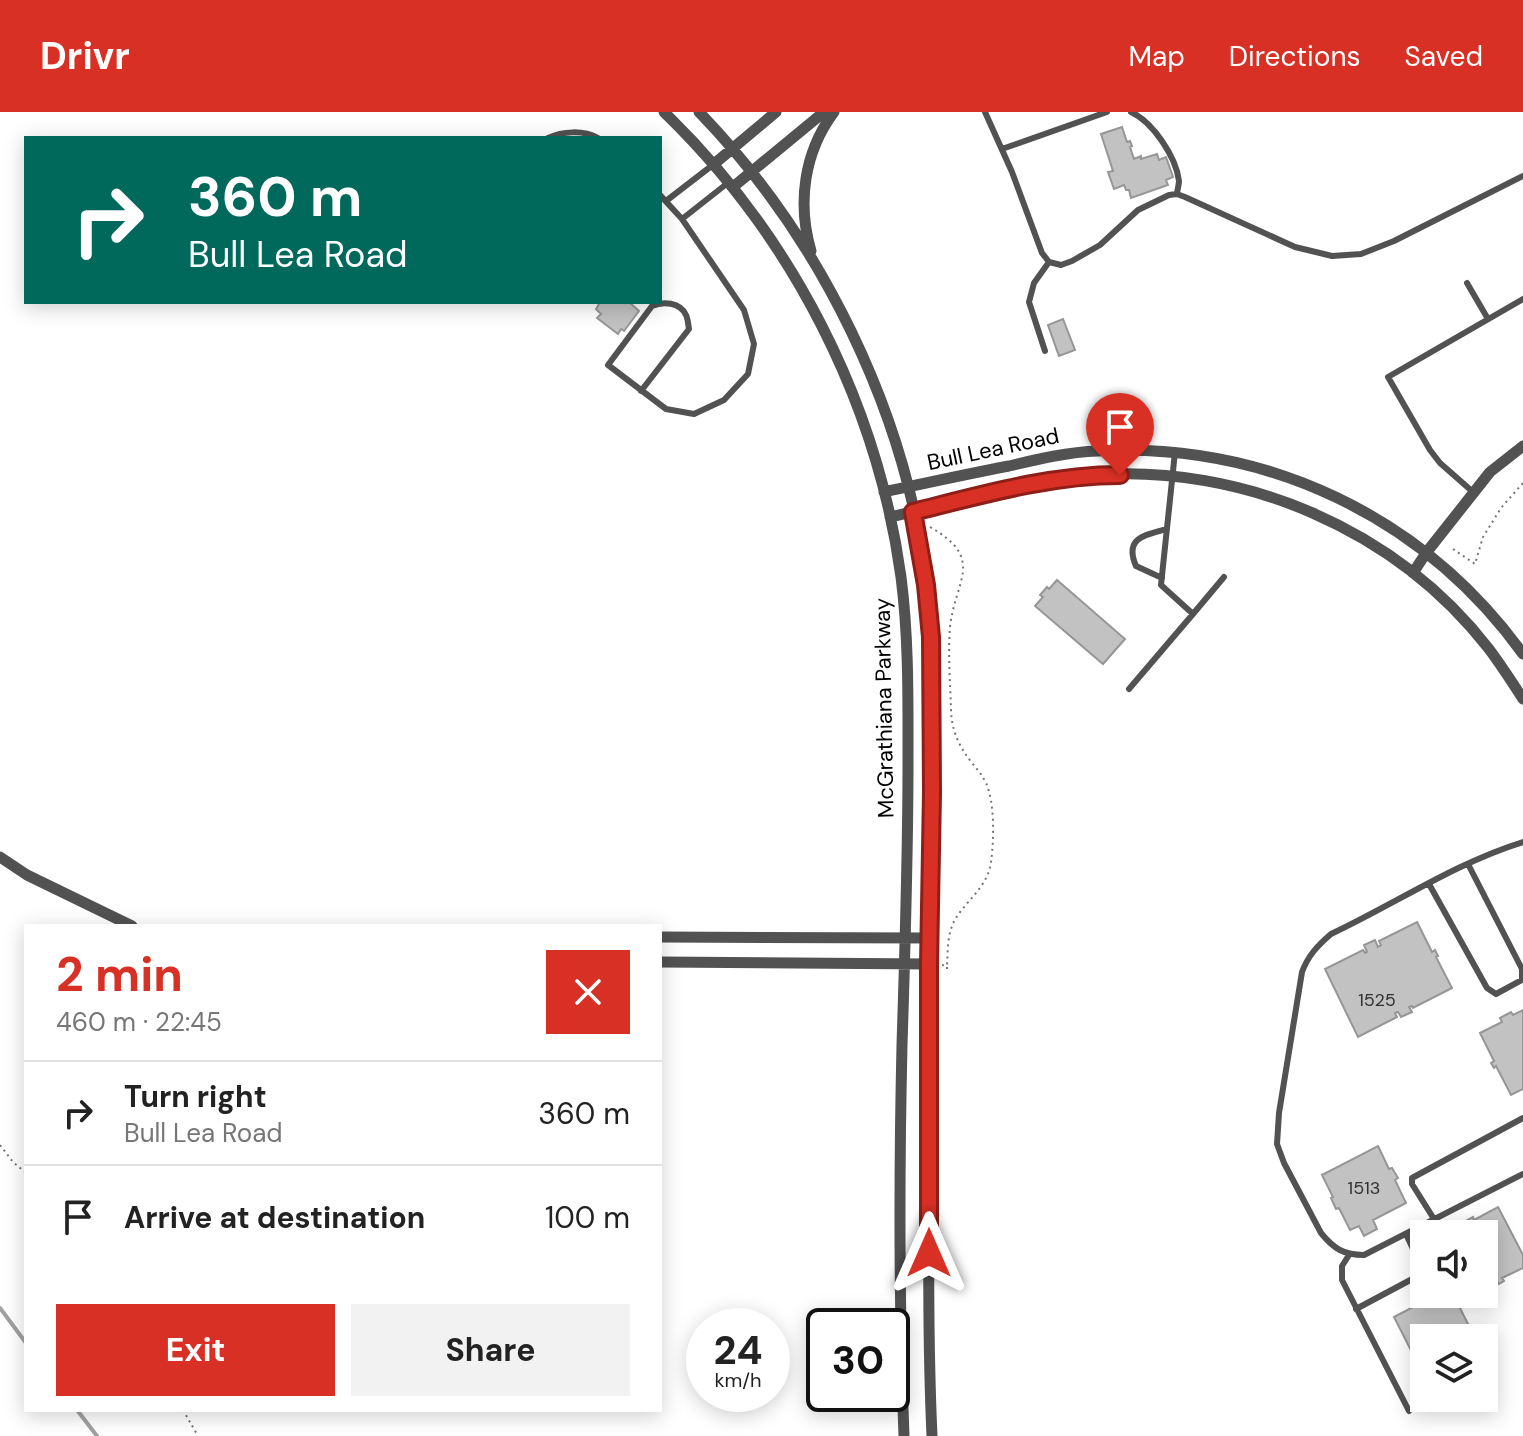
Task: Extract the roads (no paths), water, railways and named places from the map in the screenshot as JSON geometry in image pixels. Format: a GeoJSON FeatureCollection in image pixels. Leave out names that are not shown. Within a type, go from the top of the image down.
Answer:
{"type":"FeatureCollection","features":[{"type":"Feature","properties":{"kind":"street","name":"McGrathiana Parkway"},"geometry":{"type":"LineString","coordinates":[[664,112],[731,185],[787,264],[825,332],[864,426],[890,517],[900,576],[908,664],[902,1046],[901,1326],[904,1436]]}},
{"type":"Feature","properties":{"kind":"street","name":"McGrathiana Parkway"},"geometry":{"type":"LineString","coordinates":[[699,112],[785,217],[849,327],[892,433],[913,512],[926,585],[931,637],[929,1309],[932,1436]]}},
{"type":"Feature","properties":{"kind":"street"},"geometry":{"type":"LineString","coordinates":[[714,164],[776,112]]}},
{"type":"Feature","properties":{"kind":"street"},"geometry":{"type":"LineString","coordinates":[[731,185],[824,112]]}},
{"type":"Feature","properties":{"kind":"street"},"geometry":{"type":"LineString","coordinates":[[814,263],[807,237],[804,190],[812,153],[834,112]]}},
{"type":"Feature","properties":{"kind":"street"},"geometry":{"type":"LineString","coordinates":[[1413,573],[1490,472],[1523,446]]}},
{"type":"Feature","properties":{"kind":"street","name":"Bull Lea Road"},"geometry":{"type":"LineString","coordinates":[[884,492],[1063,454],[1123,450],[1175,452],[1240,463],[1293,478],[1327,492],[1408,539],[1467,588],[1523,654]]}},
{"type":"Feature","properties":{"kind":"street","name":"Bull Lea Road"},"geometry":{"type":"LineString","coordinates":[[890,517],[1066,478],[1095,475],[1173,476],[1245,489],[1320,515],[1358,535],[1413,573],[1453,609],[1488,647],[1523,699]]}},
{"type":"Feature","properties":{"kind":"street"},"geometry":{"type":"LineString","coordinates":[[0,857],[27,875],[128,924]]}},
{"type":"Feature","properties":{"kind":"street"},"geometry":{"type":"LineString","coordinates":[[662,937],[930,938]]}},
{"type":"Feature","properties":{"kind":"street"},"geometry":{"type":"LineString","coordinates":[[662,962],[929,964]]}},
{"type":"Feature","properties":{"kind":"lane"},"geometry":{"type":"LineString","coordinates":[[985,112],[1042,253],[1049,262],[1061,265],[1100,245],[1138,210],[1169,195],[1177,194],[1295,247],[1332,256],[1361,254],[1394,241],[1523,176]]}},
{"type":"Feature","properties":{"kind":"lane"},"geometry":{"type":"LineString","coordinates":[[1002,149],[1107,112]]}},
{"type":"Feature","properties":{"kind":"lane"},"geometry":{"type":"LineString","coordinates":[[1131,112],[1154,129],[1171,158],[1179,182],[1177,194]]}},
{"type":"Feature","properties":{"kind":"lane"},"geometry":{"type":"LineString","coordinates":[[552,136],[559,133],[594,136]]}},
{"type":"Feature","properties":{"kind":"lane"},"geometry":{"type":"LineString","coordinates":[[656,304],[608,365],[666,409],[694,414],[724,400],[748,374],[754,344],[744,310],[682,219],[663,198],[714,164]]}},
{"type":"Feature","properties":{"kind":"lane"},"geometry":{"type":"LineString","coordinates":[[682,219],[731,185]]}},
{"type":"Feature","properties":{"kind":"lane"},"geometry":{"type":"LineString","coordinates":[[1045,351],[1029,302],[1034,283],[1049,262]]}},
{"type":"Feature","properties":{"kind":"lane"},"geometry":{"type":"LineString","coordinates":[[1467,283],[1488,319]]}},
{"type":"Feature","properties":{"kind":"lane"},"geometry":{"type":"LineString","coordinates":[[1474,493],[1430,450],[1388,377],[1523,299]]}},
{"type":"Feature","properties":{"kind":"lane"},"geometry":{"type":"LineString","coordinates":[[641,391],[689,329],[686,314],[676,304],[662,302]]}},
{"type":"Feature","properties":{"kind":"lane"},"geometry":{"type":"LineString","coordinates":[[1175,452],[1161,585],[1193,614]]}},
{"type":"Feature","properties":{"kind":"lane"},"geometry":{"type":"LineString","coordinates":[[1162,578],[1136,566],[1131,555],[1134,543],[1144,535],[1167,529]]}},
{"type":"Feature","properties":{"kind":"lane"},"geometry":{"type":"LineString","coordinates":[[1129,689],[1224,577]]}},
{"type":"Feature","properties":{"kind":"lane"},"geometry":{"type":"LineString","coordinates":[[1523,842],[1468,864],[1331,934],[1316,946],[1302,972],[1279,1113],[1277,1144],[1321,1233],[1329,1243],[1349,1255],[1364,1255],[1521,1175],[1523,1184]]}},
{"type":"Feature","properties":{"kind":"lane"},"geometry":{"type":"LineString","coordinates":[[1429,884],[1487,988],[1496,994],[1522,980],[1522,969],[1468,864]]}},
{"type":"Feature","properties":{"kind":"lane"},"geometry":{"type":"LineString","coordinates":[[1434,1219],[1412,1184],[1412,1178],[1523,1118]]}},
{"type":"Feature","properties":{"kind":"lane"},"geometry":{"type":"LineString","coordinates":[[1356,1309],[1420,1272],[1421,1266],[1406,1234]]}},
{"type":"Feature","properties":{"kind":"lane"},"geometry":{"type":"LineString","coordinates":[[1349,1255],[1342,1266],[1342,1280],[1409,1411]]}},
{"type":"Feature","properties":{"kind":"waterway"},"geometry":{"type":"LineString","coordinates":[[0,1308],[24,1340]]}},
{"type":"Feature","properties":{"kind":"waterway"},"geometry":{"type":"LineString","coordinates":[[79,1412],[97,1436]]}}]}
